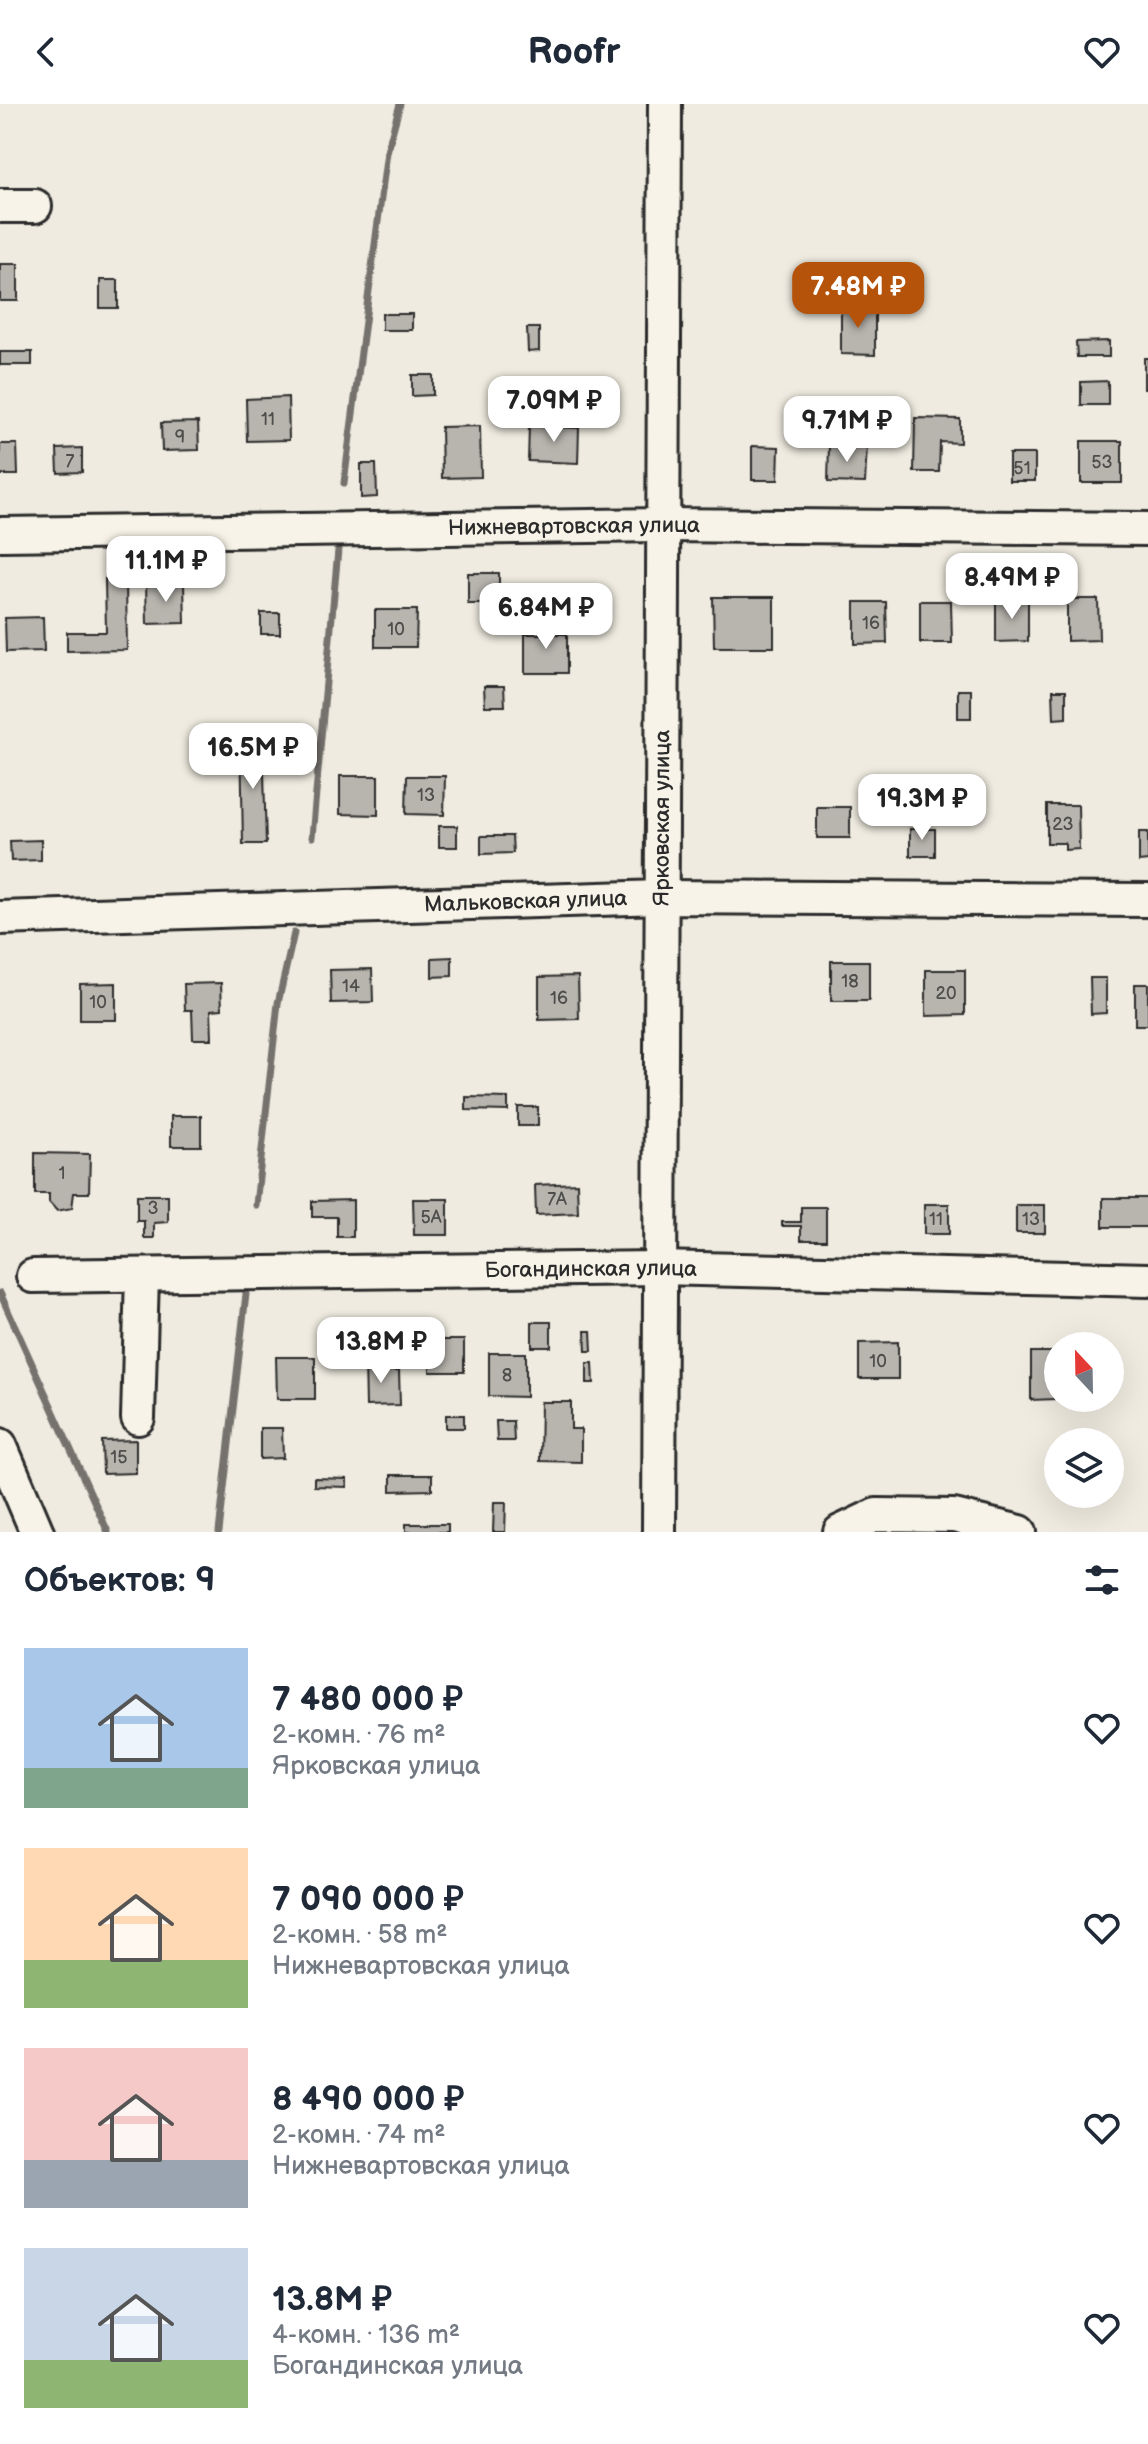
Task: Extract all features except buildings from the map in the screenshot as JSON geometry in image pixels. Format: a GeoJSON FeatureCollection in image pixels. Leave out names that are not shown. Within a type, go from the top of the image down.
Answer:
{"type":"FeatureCollection","features":[{"type":"Feature","properties":{"kind":"street","name":"Ярковская улица"},"geometry":{"type":"LineString","coordinates":[[659,1532],[665,104]]}},
{"type":"Feature","properties":{"kind":"street"},"geometry":{"type":"LineString","coordinates":[[0,206],[35,206]]}},
{"type":"Feature","properties":{"kind":"street","name":"Нижневартовская улица"},"geometry":{"type":"LineString","coordinates":[[0,534],[661,525],[1148,529]]}},
{"type":"Feature","properties":{"kind":"street","name":"Мальковская улица"},"geometry":{"type":"LineString","coordinates":[[0,918],[661,897],[1148,900]]}},
{"type":"Feature","properties":{"kind":"street","name":"Богандинская улица"},"geometry":{"type":"LineString","coordinates":[[33,1276],[658,1268],[1148,1280]]}},
{"type":"Feature","properties":{"kind":"street"},"geometry":{"type":"LineString","coordinates":[[138,1418],[142,1275]]}},
{"type":"Feature","properties":{"kind":"street"},"geometry":{"type":"LineString","coordinates":[[0,1445],[37,1532]]}},
{"type":"Feature","properties":{"kind":"street"},"geometry":{"type":"LineString","coordinates":[[840,1532],[876,1515],[1020,1532]]}},
{"type":"Feature","properties":{"kind":"waterway"},"geometry":{"type":"LineString","coordinates":[[344,483],[387,152],[400,104]]}},
{"type":"Feature","properties":{"kind":"waterway"},"geometry":{"type":"LineString","coordinates":[[312,837],[338,550]]}},
{"type":"Feature","properties":{"kind":"waterway"},"geometry":{"type":"LineString","coordinates":[[256,1205],[278,1003],[294,933]]}},
{"type":"Feature","properties":{"kind":"waterway"},"geometry":{"type":"LineString","coordinates":[[0,1293],[108,1532]]}},
{"type":"Feature","properties":{"kind":"waterway"},"geometry":{"type":"LineString","coordinates":[[219,1532],[246,1294]]}}]}
